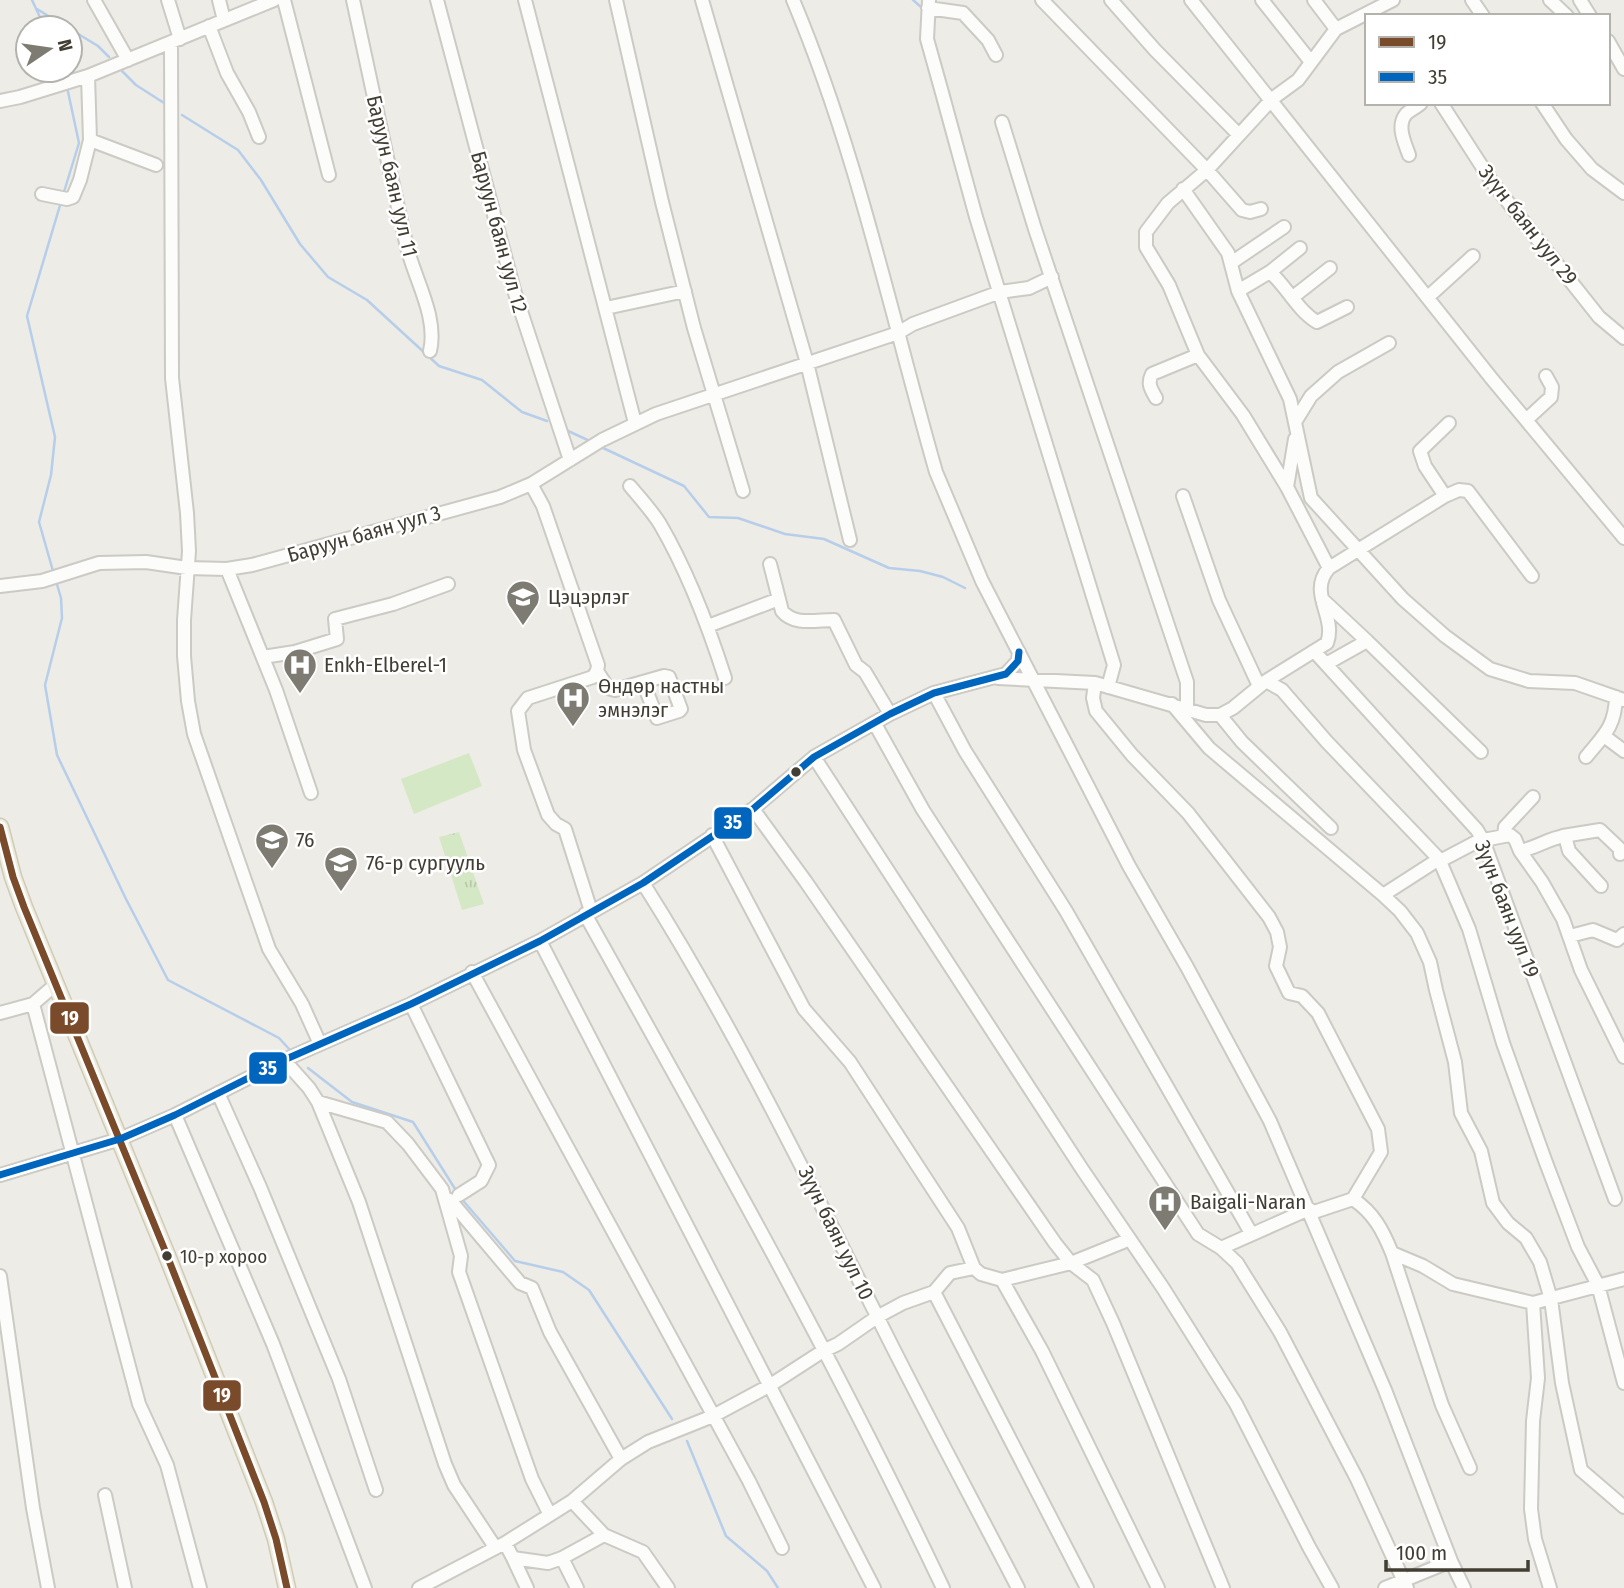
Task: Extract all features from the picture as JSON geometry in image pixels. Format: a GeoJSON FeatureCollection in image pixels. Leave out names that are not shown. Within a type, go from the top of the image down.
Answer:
{"type":"FeatureCollection","features":[{"type":"Feature","properties":{"kind":"main road"},"geometry":{"type":"LineString","coordinates":[[0,827],[13,877],[55,985],[120,1139],[264,1502],[287,1588]]}},
{"type":"Feature","properties":{"kind":"street"},"geometry":{"type":"LineString","coordinates":[[94,0],[128,60]]}},
{"type":"Feature","properties":{"kind":"street"},"geometry":{"type":"LineString","coordinates":[[168,0],[175,41],[172,378],[189,551],[184,656],[188,701],[194,734],[269,949],[302,1004],[320,1044]]}},
{"type":"Feature","properties":{"kind":"street"},"geometry":{"type":"LineString","coordinates":[[219,0],[224,20]]}},
{"type":"Feature","properties":{"kind":"street"},"geometry":{"type":"LineString","coordinates":[[0,101],[67,84],[274,0]]}},
{"type":"Feature","properties":{"kind":"street"},"geometry":{"type":"LineString","coordinates":[[284,0],[329,175]]}},
{"type":"Feature","properties":{"kind":"street","name":"Баруун баян уул 11"},"geometry":{"type":"LineString","coordinates":[[353,0],[408,251],[430,322],[433,337],[430,351]]}},
{"type":"Feature","properties":{"kind":"street","name":"Баруун баян уул 12"},"geometry":{"type":"LineString","coordinates":[[437,0],[514,290],[570,460]]}},
{"type":"Feature","properties":{"kind":"street"},"geometry":{"type":"LineString","coordinates":[[526,0],[635,423]]}},
{"type":"Feature","properties":{"kind":"street"},"geometry":{"type":"LineString","coordinates":[[616,0],[685,291],[743,491]]}},
{"type":"Feature","properties":{"kind":"street"},"geometry":{"type":"LineString","coordinates":[[702,0],[807,363],[850,540]]}},
{"type":"Feature","properties":{"kind":"street"},"geometry":{"type":"LineString","coordinates":[[793,0],[816,56],[846,149],[936,472],[982,581],[1129,866],[1270,1121],[1385,1390],[1464,1588]]}},
{"type":"Feature","properties":{"kind":"street"},"geometry":{"type":"LineString","coordinates":[[1042,0],[1207,170],[1242,210],[1250,212],[1261,209]]}},
{"type":"Feature","properties":{"kind":"street"},"geometry":{"type":"LineString","coordinates":[[1111,0],[1155,50],[1238,134]]}},
{"type":"Feature","properties":{"kind":"street"},"geometry":{"type":"LineString","coordinates":[[1191,0],[1526,420],[1624,538]]}},
{"type":"Feature","properties":{"kind":"street"},"geometry":{"type":"LineString","coordinates":[[1262,0],[1311,62]]}},
{"type":"Feature","properties":{"kind":"street"},"geometry":{"type":"LineString","coordinates":[[1314,0],[1336,29]]}},
{"type":"Feature","properties":{"kind":"street"},"geometry":{"type":"LineString","coordinates":[[1376,9],[1393,0]]}},
{"type":"Feature","properties":{"kind":"street"},"geometry":{"type":"LineString","coordinates":[[1550,0],[1565,14]]}},
{"type":"Feature","properties":{"kind":"street"},"geometry":{"type":"LineString","coordinates":[[996,55],[988,40],[963,13],[929,4],[927,39],[976,217],[1114,665],[1093,698],[1096,711],[1132,755],[1188,813],[1269,917],[1277,932],[1280,947],[1276,966],[1280,977],[1289,993],[1302,996],[1318,1013],[1378,1129],[1381,1152],[1353,1199],[1314,1212],[1309,1209]]}},
{"type":"Feature","properties":{"kind":"street"},"geometry":{"type":"LineString","coordinates":[[1329,568],[1287,487],[1243,415],[1198,355],[1169,285],[1146,247],[1146,232],[1156,216],[1207,170],[1272,99],[1298,80],[1336,29],[1365,14]]}},
{"type":"Feature","properties":{"kind":"street"},"geometry":{"type":"LineString","coordinates":[[209,26],[227,73],[249,112],[259,137]]}},
{"type":"Feature","properties":{"kind":"street"},"geometry":{"type":"LineString","coordinates":[[1610,34],[1624,57]]}},
{"type":"Feature","properties":{"kind":"street"},"geometry":{"type":"LineString","coordinates":[[1610,44],[1624,69]]}},
{"type":"Feature","properties":{"kind":"street"},"geometry":{"type":"LineString","coordinates":[[42,194],[67,199],[72,197],[80,180],[90,140],[88,76]]}},
{"type":"Feature","properties":{"kind":"street"},"geometry":{"type":"LineString","coordinates":[[1409,155],[1401,134],[1402,123],[1406,114],[1418,105]]}},
{"type":"Feature","properties":{"kind":"street","name":"Зүүн баян уул 29"},"geometry":{"type":"LineString","coordinates":[[1442,105],[1492,182],[1600,317],[1624,338]]}},
{"type":"Feature","properties":{"kind":"street"},"geometry":{"type":"LineString","coordinates":[[1543,105],[1566,139],[1592,169],[1624,192]]}},
{"type":"Feature","properties":{"kind":"street"},"geometry":{"type":"LineString","coordinates":[[1002,122],[1187,682],[1187,709]]}},
{"type":"Feature","properties":{"kind":"street"},"geometry":{"type":"LineString","coordinates":[[90,140],[156,165]]}},
{"type":"Feature","properties":{"kind":"street"},"geometry":{"type":"LineString","coordinates":[[1183,189],[1228,253],[1238,291],[1290,399],[1311,498],[1403,599],[1445,636],[1490,669],[1529,681],[1575,683],[1620,699],[1615,717],[1604,736],[1586,757]]}},
{"type":"Feature","properties":{"kind":"street"},"geometry":{"type":"LineString","coordinates":[[1231,263],[1284,227]]}},
{"type":"Feature","properties":{"kind":"street"},"geometry":{"type":"LineString","coordinates":[[1238,291],[1270,272],[1300,248]]}},
{"type":"Feature","properties":{"kind":"street"},"geometry":{"type":"LineString","coordinates":[[1428,297],[1473,256]]}},
{"type":"Feature","properties":{"kind":"street"},"geometry":{"type":"LineString","coordinates":[[1293,297],[1331,268]]}},
{"type":"Feature","properties":{"kind":"street"},"geometry":{"type":"LineString","coordinates":[[1270,272],[1309,318],[1317,322],[1347,307]]}},
{"type":"Feature","properties":{"kind":"street","name":"Баруун баян уул 3"},"geometry":{"type":"LineString","coordinates":[[0,586],[42,581],[99,563],[122,561],[187,568],[227,569],[252,565],[500,497],[531,484],[635,423],[714,393],[898,333],[913,324],[1000,292],[1029,288],[1052,277]]}},
{"type":"Feature","properties":{"kind":"street"},"geometry":{"type":"LineString","coordinates":[[606,308],[685,291]]}},
{"type":"Feature","properties":{"kind":"street"},"geometry":{"type":"LineString","coordinates":[[1287,487],[1296,426],[1311,396],[1338,372],[1389,343]]}},
{"type":"Feature","properties":{"kind":"street"},"geometry":{"type":"LineString","coordinates":[[1156,398],[1150,388],[1149,380],[1152,374],[1198,355]]}},
{"type":"Feature","properties":{"kind":"street"},"geometry":{"type":"LineString","coordinates":[[1526,420],[1551,397],[1552,387],[1546,376]]}},
{"type":"Feature","properties":{"kind":"street"},"geometry":{"type":"LineString","coordinates":[[1446,496],[1425,466],[1420,451],[1449,423]]}},
{"type":"Feature","properties":{"kind":"street"},"geometry":{"type":"LineString","coordinates":[[531,484],[543,506],[598,665],[593,677],[528,698],[518,711],[518,724],[529,763],[548,815],[565,829],[588,913],[866,1431],[943,1588]]}},
{"type":"Feature","properties":{"kind":"street"},"geometry":{"type":"LineString","coordinates":[[630,486],[659,522],[708,626],[724,678]]}},
{"type":"Feature","properties":{"kind":"street"},"geometry":{"type":"LineString","coordinates":[[998,678],[1101,685],[1206,715],[1220,715],[1327,643],[1330,634],[1320,590],[1321,577],[1329,568],[1459,490],[1468,491],[1532,576]]}},
{"type":"Feature","properties":{"kind":"street"},"geometry":{"type":"LineString","coordinates":[[1183,496],[1219,600],[1263,684],[1282,690],[1440,860],[1469,929],[1503,1043],[1545,1160],[1578,1247],[1598,1285],[1624,1383]]}},
{"type":"Feature","properties":{"kind":"street"},"geometry":{"type":"LineString","coordinates":[[770,564],[782,611],[793,621],[834,620],[856,665],[865,672],[890,714]]}},
{"type":"Feature","properties":{"kind":"street"},"geometry":{"type":"LineString","coordinates":[[227,569],[263,657],[311,793]]}},
{"type":"Feature","properties":{"kind":"street"},"geometry":{"type":"LineString","coordinates":[[263,657],[295,652],[337,639],[335,619],[393,604],[448,584]]}},
{"type":"Feature","properties":{"kind":"street"},"geometry":{"type":"LineString","coordinates":[[708,626],[779,599]]}},
{"type":"Feature","properties":{"kind":"street"},"geometry":{"type":"LineString","coordinates":[[1322,599],[1481,752]]}},
{"type":"Feature","properties":{"kind":"street"},"geometry":{"type":"LineString","coordinates":[[1326,664],[1367,642]]}},
{"type":"Feature","properties":{"kind":"street","name":"Зүүн баян уул 19"},"geometry":{"type":"LineString","coordinates":[[1314,650],[1483,840],[1615,1199]]}},
{"type":"Feature","properties":{"kind":"street"},"geometry":{"type":"LineString","coordinates":[[0,1175],[120,1139],[540,941],[643,883],[752,809],[814,757],[890,714],[934,693],[998,678],[1013,669],[1019,652]]}},
{"type":"Feature","properties":{"kind":"street"},"geometry":{"type":"LineString","coordinates":[[597,671],[608,688],[615,690],[643,682]]}},
{"type":"Feature","properties":{"kind":"street"},"geometry":{"type":"LineString","coordinates":[[934,693],[965,751],[1066,911],[1251,1233]]}},
{"type":"Feature","properties":{"kind":"street"},"geometry":{"type":"LineString","coordinates":[[1172,704],[1209,748],[1400,911],[1417,933],[1430,962],[1455,1062],[1461,1113],[1481,1151],[1493,1203],[1508,1223],[1526,1238],[1540,1262],[1551,1299],[1562,1383],[1581,1470],[1624,1507]]}},
{"type":"Feature","properties":{"kind":"street"},"geometry":{"type":"LineString","coordinates":[[1220,715],[1242,742],[1331,828]]}},
{"type":"Feature","properties":{"kind":"street"},"geometry":{"type":"LineString","coordinates":[[875,724],[923,810],[1198,1234],[1221,1248],[1237,1263],[1280,1332],[1351,1468],[1406,1585]]}},
{"type":"Feature","properties":{"kind":"street"},"geometry":{"type":"LineString","coordinates":[[1604,736],[1624,751]]}},
{"type":"Feature","properties":{"kind":"street"},"geometry":{"type":"LineString","coordinates":[[814,757],[1128,1240],[1163,1288],[1236,1404],[1308,1548],[1332,1588]]}},
{"type":"Feature","properties":{"kind":"street"},"geometry":{"type":"LineString","coordinates":[[1504,836],[1505,827],[1533,797]]}},
{"type":"Feature","properties":{"kind":"street"},"geometry":{"type":"LineString","coordinates":[[752,809],[806,882],[1071,1264],[1093,1280],[1223,1588]]}},
{"type":"Feature","properties":{"kind":"street"},"geometry":{"type":"LineString","coordinates":[[1520,851],[1563,836],[1600,830],[1621,850]]}},
{"type":"Feature","properties":{"kind":"street"},"geometry":{"type":"LineString","coordinates":[[712,835],[804,1009],[850,1062],[958,1228],[974,1268],[982,1274],[1002,1280],[1071,1264],[1128,1240]]}},
{"type":"Feature","properties":{"kind":"street"},"geometry":{"type":"LineString","coordinates":[[1382,895],[1440,860],[1483,840],[1510,835],[1563,919],[1581,970],[1624,1057]]}},
{"type":"Feature","properties":{"kind":"street"},"geometry":{"type":"LineString","coordinates":[[1563,836],[1569,851],[1601,886]]}},
{"type":"Feature","properties":{"kind":"street","name":"Зүүн баян уул 10"},"geometry":{"type":"LineString","coordinates":[[643,883],[675,933],[803,1166],[877,1317],[1018,1588]]}},
{"type":"Feature","properties":{"kind":"street"},"geometry":{"type":"LineString","coordinates":[[1570,936],[1593,930],[1622,940]]}},
{"type":"Feature","properties":{"kind":"street"},"geometry":{"type":"LineString","coordinates":[[540,941],[874,1588]]}},
{"type":"Feature","properties":{"kind":"street"},"geometry":{"type":"LineString","coordinates":[[472,972],[749,1481],[782,1548]]}},
{"type":"Feature","properties":{"kind":"street"},"geometry":{"type":"LineString","coordinates":[[0,1013],[33,1004],[55,985]]}},
{"type":"Feature","properties":{"kind":"street"},"geometry":{"type":"LineString","coordinates":[[33,1004],[139,1404],[167,1465],[200,1588]]}},
{"type":"Feature","properties":{"kind":"street"},"geometry":{"type":"LineString","coordinates":[[411,1004],[489,1165],[481,1181],[459,1195]]}},
{"type":"Feature","properties":{"kind":"street"},"geometry":{"type":"LineString","coordinates":[[292,1057],[318,1102],[359,1202],[454,1485],[513,1558],[527,1588]]}},
{"type":"Feature","properties":{"kind":"street"},"geometry":{"type":"LineString","coordinates":[[218,1093],[260,1186],[339,1379],[376,1490]]}},
{"type":"Feature","properties":{"kind":"street"},"geometry":{"type":"LineString","coordinates":[[318,1102],[387,1122],[408,1144],[459,1212],[475,1227],[520,1283],[531,1288],[550,1332],[621,1459]]}},
{"type":"Feature","properties":{"kind":"street"},"geometry":{"type":"LineString","coordinates":[[175,1115],[273,1344],[365,1588]]}},
{"type":"Feature","properties":{"kind":"street"},"geometry":{"type":"LineString","coordinates":[[442,1189],[461,1256],[459,1272],[531,1479],[550,1515]]}},
{"type":"Feature","properties":{"kind":"street"},"geometry":{"type":"LineString","coordinates":[[1353,1199],[1365,1207],[1382,1228],[1442,1405],[1470,1468]]}},
{"type":"Feature","properties":{"kind":"street"},"geometry":{"type":"LineString","coordinates":[[1221,1248],[1309,1209]]}},
{"type":"Feature","properties":{"kind":"street"},"geometry":{"type":"LineString","coordinates":[[1392,1253],[1423,1266],[1453,1284],[1533,1303],[1624,1279]]}},
{"type":"Feature","properties":{"kind":"street"},"geometry":{"type":"LineString","coordinates":[[419,1588],[435,1585],[572,1501],[621,1459],[648,1442],[713,1416],[769,1386],[877,1317],[903,1303],[934,1292],[950,1273],[974,1268]]}},
{"type":"Feature","properties":{"kind":"street"},"geometry":{"type":"LineString","coordinates":[[0,1276],[31,1494],[48,1588]]}},
{"type":"Feature","properties":{"kind":"street"},"geometry":{"type":"LineString","coordinates":[[1002,1280],[1042,1351],[1158,1588]]}},
{"type":"Feature","properties":{"kind":"street"},"geometry":{"type":"LineString","coordinates":[[934,1292],[1087,1588]]}},
{"type":"Feature","properties":{"kind":"street"},"geometry":{"type":"LineString","coordinates":[[1533,1303],[1538,1378],[1533,1420],[1531,1509],[1535,1539],[1550,1588]]}},
{"type":"Feature","properties":{"kind":"street"},"geometry":{"type":"LineString","coordinates":[[105,1495],[125,1588]]}},
{"type":"Feature","properties":{"kind":"street"},"geometry":{"type":"LineString","coordinates":[[572,1501],[604,1535],[642,1552],[668,1588]]}},
{"type":"Feature","properties":{"kind":"street"},"geometry":{"type":"LineString","coordinates":[[513,1558],[548,1563],[604,1535]]}},
{"type":"Feature","properties":{"kind":"street"},"geometry":{"type":"LineString","coordinates":[[562,1558],[578,1588]]}},
{"type":"Feature","properties":{"kind":"street"},"geometry":{"type":"LineString","coordinates":[[1385,1588],[1406,1585],[1451,1561]]}},
{"type":"Feature","properties":{"kind":"green space"},"geometry":{"type":"Polygon","coordinates":[[[469,753],[482,786],[414,814],[401,779],[469,753]]]}},
{"type":"Feature","properties":{"kind":"green space"},"geometry":{"type":"Polygon","coordinates":[[[459,832],[484,904],[462,910],[439,837],[459,832]]]}},
{"type":"Feature","properties":{"kind":"waterway"},"geometry":{"type":"LineString","coordinates":[[32,0],[38,14]]}},
{"type":"Feature","properties":{"kind":"waterway"},"geometry":{"type":"LineString","coordinates":[[913,0],[921,7]]}},
{"type":"Feature","properties":{"kind":"waterway"},"geometry":{"type":"LineString","coordinates":[[37,9],[45,14]]}},
{"type":"Feature","properties":{"kind":"waterway"},"geometry":{"type":"LineString","coordinates":[[84,38],[109,57]]}},
{"type":"Feature","properties":{"kind":"waterway"},"geometry":{"type":"LineString","coordinates":[[122,71],[136,85],[164,103]]}},
{"type":"Feature","properties":{"kind":"waterway"},"geometry":{"type":"LineString","coordinates":[[63,195],[79,143],[67,87]]}},
{"type":"Feature","properties":{"kind":"waterway"},"geometry":{"type":"LineString","coordinates":[[182,115],[238,150],[261,180],[300,244],[328,277],[367,300],[439,366],[482,380],[522,412],[547,421]]}},
{"type":"Feature","properties":{"kind":"waterway"},"geometry":{"type":"LineString","coordinates":[[53,571],[39,522],[51,475],[55,437],[27,316],[61,202]]}},
{"type":"Feature","properties":{"kind":"waterway"},"geometry":{"type":"LineString","coordinates":[[566,430],[592,442]]}},
{"type":"Feature","properties":{"kind":"waterway"},"geometry":{"type":"LineString","coordinates":[[601,447],[684,486],[709,517],[738,518],[785,534],[824,539],[889,568],[920,571],[943,577],[965,588]]}},
{"type":"Feature","properties":{"kind":"waterway"},"geometry":{"type":"LineString","coordinates":[[56,581],[61,598],[62,618],[45,685],[57,755],[126,899],[168,980],[279,1038],[290,1050]]}},
{"type":"Feature","properties":{"kind":"waterway"},"geometry":{"type":"LineString","coordinates":[[308,1068],[352,1102],[413,1122],[457,1192]]}},
{"type":"Feature","properties":{"kind":"waterway"},"geometry":{"type":"LineString","coordinates":[[460,1197],[515,1261],[563,1272],[589,1290],[672,1419]]}},
{"type":"Feature","properties":{"kind":"waterway"},"geometry":{"type":"LineString","coordinates":[[687,1441],[726,1536],[767,1571],[778,1588]]}},
{"type":"Feature","properties":{"kind":"transit line","name":"35"},"geometry":{"type":"LineString","coordinates":[[0,1175],[120,1139],[540,941],[643,883],[753,809],[814,757],[890,714],[934,693],[1006,674],[1018,661],[1019,652]]}},
{"type":"Feature","properties":{"kind":"transit line","name":"19"},"geometry":{"type":"LineString","coordinates":[[0,827],[24,907],[166,1253],[264,1502],[287,1588]]}},
{"type":"Feature","properties":{"kind":"place","name":"Цэцэрлэг"},"geometry":{"type":"Point","coordinates":[523,627]}},
{"type":"Feature","properties":{"kind":"place","name":"Enkh-Elberel-1"},"geometry":{"type":"Point","coordinates":[300,695]}},
{"type":"Feature","properties":{"kind":"place","name":"Өндөр настны эмнэлэг"},"geometry":{"type":"Point","coordinates":[573,728]}},
{"type":"Feature","properties":{"kind":"place","name":"76"},"geometry":{"type":"Point","coordinates":[272,870]}},
{"type":"Feature","properties":{"kind":"place","name":"76-р сургууль"},"geometry":{"type":"Point","coordinates":[341,893]}},
{"type":"Feature","properties":{"kind":"place","name":"Baigali-Naran"},"geometry":{"type":"Point","coordinates":[1165,1232]}},
{"type":"Feature","properties":{"kind":"place","name":"10-р хороо"},"geometry":{"type":"Point","coordinates":[167,1256]}}]}
